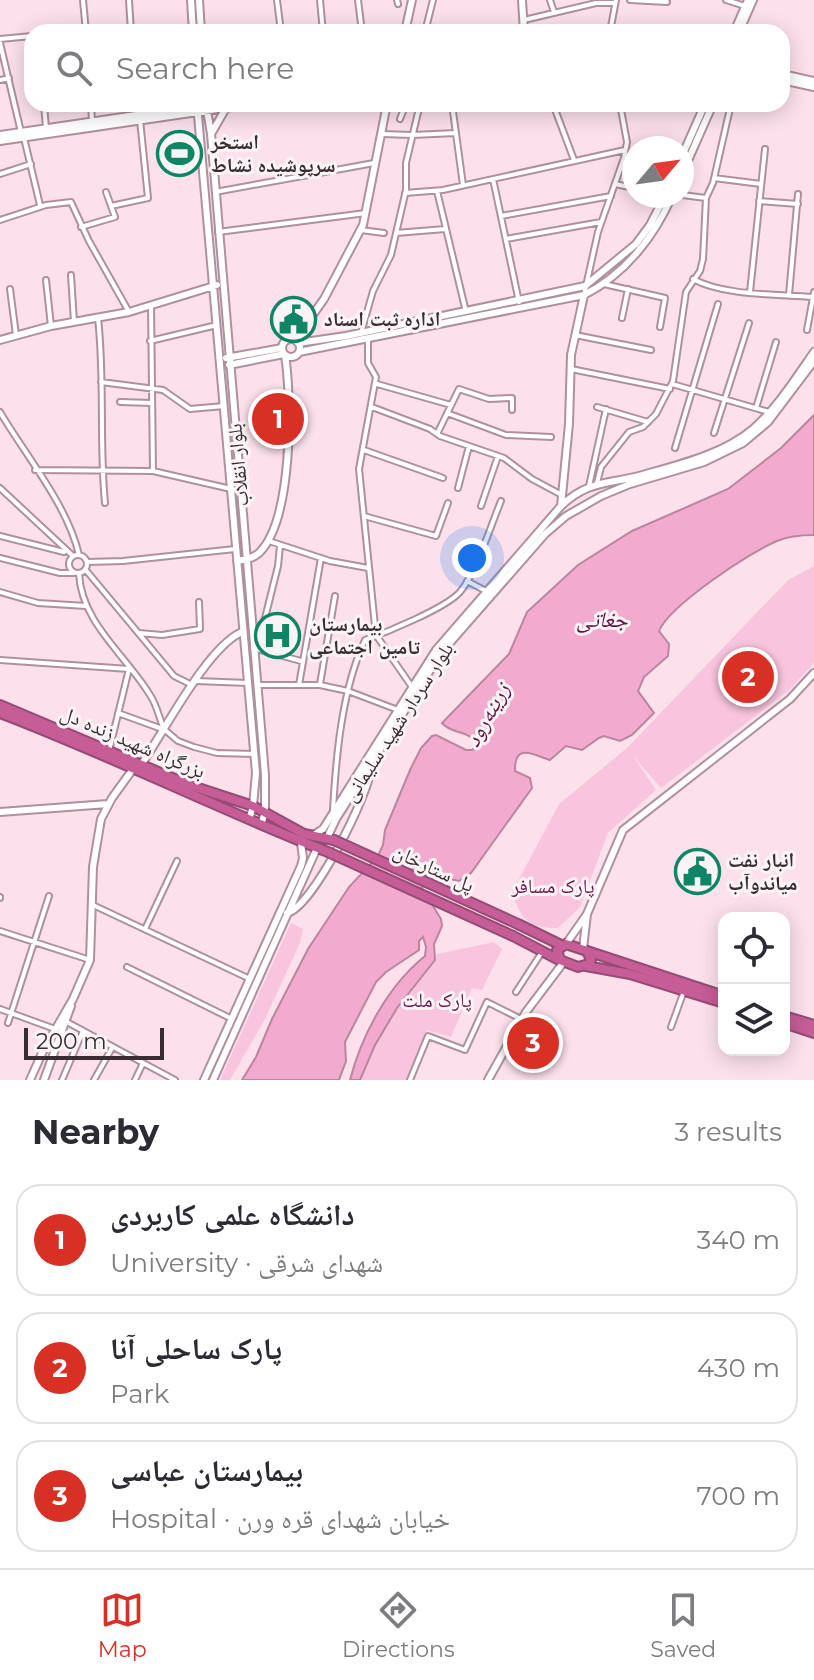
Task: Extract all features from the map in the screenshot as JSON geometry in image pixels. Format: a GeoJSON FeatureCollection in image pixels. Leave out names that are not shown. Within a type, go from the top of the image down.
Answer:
{"type":"FeatureCollection","features":[{"type":"Feature","properties":{"kind":"highway","name":"بزرگراه شهید زنده دل"},"geometry":{"type":"LineString","coordinates":[[0,705],[109,751],[137,767],[253,806],[274,818]]}},
{"type":"Feature","properties":{"kind":"highway","name":"بزرگراه شهید زنده دل"},"geometry":{"type":"LineString","coordinates":[[0,713],[137,767],[301,843]]}},
{"type":"Feature","properties":{"kind":"highway","name":"پل ستارخان"},"geometry":{"type":"LineString","coordinates":[[274,818],[312,836],[331,839],[564,945],[718,994]]}},
{"type":"Feature","properties":{"kind":"highway","name":"پل ستارخان"},"geometry":{"type":"LineString","coordinates":[[301,843],[328,852],[513,936],[562,962],[611,971],[718,1001]]}},
{"type":"Feature","properties":{"kind":"highway"},"geometry":{"type":"LineString","coordinates":[[562,962],[557,950],[564,945]]}},
{"type":"Feature","properties":{"kind":"highway"},"geometry":{"type":"LineString","coordinates":[[585,950],[591,960],[586,966]]}},
{"type":"Feature","properties":{"kind":"highway"},"geometry":{"type":"LineString","coordinates":[[611,971],[608,963],[613,959]]}},
{"type":"Feature","properties":{"kind":"highway"},"geometry":{"type":"LineString","coordinates":[[790,1018],[814,1025]]}},
{"type":"Feature","properties":{"kind":"highway"},"geometry":{"type":"LineString","coordinates":[[790,1025],[814,1033]]}},
{"type":"Feature","properties":{"kind":"main road"},"geometry":{"type":"LineString","coordinates":[[191,0],[192,24]]}},
{"type":"Feature","properties":{"kind":"main road"},"geometry":{"type":"LineString","coordinates":[[199,0],[200,24]]}},
{"type":"Feature","properties":{"kind":"main road"},"geometry":{"type":"LineString","coordinates":[[407,24],[412,0]]}},
{"type":"Feature","properties":{"kind":"main road"},"geometry":{"type":"LineString","coordinates":[[522,0],[523,24]]}},
{"type":"Feature","properties":{"kind":"main road"},"geometry":{"type":"LineString","coordinates":[[740,24],[749,2]]}},
{"type":"Feature","properties":{"kind":"main road"},"geometry":{"type":"LineString","coordinates":[[790,76],[814,81]]}},
{"type":"Feature","properties":{"kind":"main road"},"geometry":{"type":"LineString","coordinates":[[790,82],[814,87]]}},
{"type":"Feature","properties":{"kind":"main road"},"geometry":{"type":"LineString","coordinates":[[0,135],[22,135],[167,112]]}},
{"type":"Feature","properties":{"kind":"main road"},"geometry":{"type":"LineString","coordinates":[[185,112],[200,127]]}},
{"type":"Feature","properties":{"kind":"main road","name":"بلوار انقلاب"},"geometry":{"type":"LineString","coordinates":[[198,112],[217,325],[225,362],[253,648],[256,773],[249,820]]}},
{"type":"Feature","properties":{"kind":"main road","name":"بلوار انقلاب"},"geometry":{"type":"LineString","coordinates":[[208,112],[223,285],[224,406],[242,632],[265,775],[265,812],[261,825]]}},
{"type":"Feature","properties":{"kind":"main road"},"geometry":{"type":"LineString","coordinates":[[202,139],[211,136],[224,112]]}},
{"type":"Feature","properties":{"kind":"main road"},"geometry":{"type":"LineString","coordinates":[[289,378],[298,354],[296,342],[324,299],[361,230],[385,112]]}},
{"type":"Feature","properties":{"kind":"main road"},"geometry":{"type":"LineString","coordinates":[[691,136],[701,112]]}},
{"type":"Feature","properties":{"kind":"main road"},"geometry":{"type":"LineString","coordinates":[[694,147],[709,112]]}},
{"type":"Feature","properties":{"kind":"main road"},"geometry":{"type":"LineString","coordinates":[[0,141],[46,128],[138,118]]}},
{"type":"Feature","properties":{"kind":"main road"},"geometry":{"type":"LineString","coordinates":[[561,506],[574,335],[585,290],[636,244],[659,208]]}},
{"type":"Feature","properties":{"kind":"main road"},"geometry":{"type":"LineString","coordinates":[[237,561],[258,554],[269,541],[278,518],[289,446],[289,378],[283,352],[286,341],[364,336],[585,290],[602,283],[641,249],[666,208]]}},
{"type":"Feature","properties":{"kind":"main road"},"geometry":{"type":"LineString","coordinates":[[0,340],[51,326],[129,312],[223,285]]}},
{"type":"Feature","properties":{"kind":"main road"},"geometry":{"type":"LineString","coordinates":[[225,362],[283,352],[291,357],[466,312],[520,305]]}},
{"type":"Feature","properties":{"kind":"main road","name":"بلوار سردار شهید سلیمانی"},"geometry":{"type":"LineString","coordinates":[[331,839],[330,828],[344,800],[436,650],[561,506],[597,483],[626,479],[700,457],[740,439],[769,412],[814,352]]}},
{"type":"Feature","properties":{"kind":"main road","name":"بلوار سردار شهید سلیمانی"},"geometry":{"type":"LineString","coordinates":[[312,836],[323,829],[371,764],[451,639],[545,534],[577,509],[601,496],[704,462],[743,443],[768,422],[814,361]]}},
{"type":"Feature","properties":{"kind":"main road"},"geometry":{"type":"LineString","coordinates":[[597,483],[593,493],[601,496]]}},
{"type":"Feature","properties":{"kind":"main road"},"geometry":{"type":"LineString","coordinates":[[569,499],[577,499],[577,509]]}},
{"type":"Feature","properties":{"kind":"main road"},"geometry":{"type":"LineString","coordinates":[[44,1080],[63,1020],[90,960],[95,852],[101,819],[108,804],[165,730],[194,683],[226,642],[242,632]]}},
{"type":"Feature","properties":{"kind":"main road"},"geometry":{"type":"LineString","coordinates":[[564,945],[587,914],[623,830],[790,699],[814,673]]}},
{"type":"Feature","properties":{"kind":"main road"},"geometry":{"type":"LineString","coordinates":[[284,911],[293,912],[306,901],[329,865],[366,786],[371,764]]}},
{"type":"Feature","properties":{"kind":"main road"},"geometry":{"type":"LineString","coordinates":[[256,773],[265,775]]}},
{"type":"Feature","properties":{"kind":"main road"},"geometry":{"type":"LineString","coordinates":[[0,812],[108,804]]}},
{"type":"Feature","properties":{"kind":"main road"},"geometry":{"type":"LineString","coordinates":[[213,1080],[284,911],[303,858],[301,843]]}},
{"type":"Feature","properties":{"kind":"main road"},"geometry":{"type":"LineString","coordinates":[[204,1080],[250,979],[317,848]]}},
{"type":"Feature","properties":{"kind":"main road"},"geometry":{"type":"LineString","coordinates":[[585,950],[587,914]]}},
{"type":"Feature","properties":{"kind":"main road"},"geometry":{"type":"LineString","coordinates":[[488,1080],[521,1019],[562,962]]}},
{"type":"Feature","properties":{"kind":"main road"},"geometry":{"type":"LineString","coordinates":[[30,1080],[55,1029],[63,1020]]}},
{"type":"Feature","properties":{"kind":"street"},"geometry":{"type":"LineString","coordinates":[[83,0],[84,24]]}},
{"type":"Feature","properties":{"kind":"street"},"geometry":{"type":"LineString","coordinates":[[129,0],[130,24]]}},
{"type":"Feature","properties":{"kind":"street"},"geometry":{"type":"LineString","coordinates":[[277,0],[280,24]]}},
{"type":"Feature","properties":{"kind":"street"},"geometry":{"type":"LineString","coordinates":[[320,0],[322,24]]}},
{"type":"Feature","properties":{"kind":"street"},"geometry":{"type":"LineString","coordinates":[[358,0],[361,24]]}},
{"type":"Feature","properties":{"kind":"street"},"geometry":{"type":"LineString","coordinates":[[427,24],[434,0]]}},
{"type":"Feature","properties":{"kind":"street"},"geometry":{"type":"LineString","coordinates":[[550,0],[554,12]]}},
{"type":"Feature","properties":{"kind":"street"},"geometry":{"type":"LineString","coordinates":[[630,0],[667,2]]}},
{"type":"Feature","properties":{"kind":"street"},"geometry":{"type":"LineString","coordinates":[[726,0],[749,2]]}},
{"type":"Feature","properties":{"kind":"street"},"geometry":{"type":"LineString","coordinates":[[523,20],[596,3],[615,2],[611,24]]}},
{"type":"Feature","properties":{"kind":"street"},"geometry":{"type":"LineString","coordinates":[[24,37],[0,41],[41,206]]}},
{"type":"Feature","properties":{"kind":"street"},"geometry":{"type":"LineString","coordinates":[[0,80],[9,78]]}},
{"type":"Feature","properties":{"kind":"street"},"geometry":{"type":"LineString","coordinates":[[45,112],[46,128]]}},
{"type":"Feature","properties":{"kind":"street"},"geometry":{"type":"LineString","coordinates":[[91,112],[92,121]]}},
{"type":"Feature","properties":{"kind":"street"},"geometry":{"type":"LineString","coordinates":[[111,206],[148,198],[137,112]]}},
{"type":"Feature","properties":{"kind":"street"},"geometry":{"type":"LineString","coordinates":[[400,119],[403,112]]}},
{"type":"Feature","properties":{"kind":"street"},"geometry":{"type":"LineString","coordinates":[[412,687],[376,635],[359,469],[376,384],[376,377],[368,363],[364,336],[373,291],[391,255],[418,112]]}},
{"type":"Feature","properties":{"kind":"street"},"geometry":{"type":"LineString","coordinates":[[453,112],[463,186]]}},
{"type":"Feature","properties":{"kind":"street"},"geometry":{"type":"LineString","coordinates":[[556,112],[574,160]]}},
{"type":"Feature","properties":{"kind":"street"},"geometry":{"type":"LineString","coordinates":[[621,112],[626,136]]}},
{"type":"Feature","properties":{"kind":"street"},"geometry":{"type":"LineString","coordinates":[[597,483],[601,467],[629,432],[643,427],[656,414],[671,386],[686,292],[700,271],[703,259],[706,198],[714,178],[729,112]]}},
{"type":"Feature","properties":{"kind":"street"},"geometry":{"type":"LineString","coordinates":[[380,134],[456,133]]}},
{"type":"Feature","properties":{"kind":"street"},"geometry":{"type":"LineString","coordinates":[[750,292],[765,149]]}},
{"type":"Feature","properties":{"kind":"street"},"geometry":{"type":"LineString","coordinates":[[405,193],[463,186],[622,151]]}},
{"type":"Feature","properties":{"kind":"street"},"geometry":{"type":"LineString","coordinates":[[585,290],[601,222],[622,160]]}},
{"type":"Feature","properties":{"kind":"street"},"geometry":{"type":"LineString","coordinates":[[215,193],[374,163]]}},
{"type":"Feature","properties":{"kind":"street"},"geometry":{"type":"LineString","coordinates":[[0,174],[31,164]]}},
{"type":"Feature","properties":{"kind":"street"},"geometry":{"type":"LineString","coordinates":[[714,178],[761,184]]}},
{"type":"Feature","properties":{"kind":"street"},"geometry":{"type":"LineString","coordinates":[[493,179],[520,305]]}},
{"type":"Feature","properties":{"kind":"street"},"geometry":{"type":"LineString","coordinates":[[615,184],[622,185]]}},
{"type":"Feature","properties":{"kind":"street"},"geometry":{"type":"LineString","coordinates":[[437,191],[466,312]]}},
{"type":"Feature","properties":{"kind":"street"},"geometry":{"type":"LineString","coordinates":[[81,227],[115,217],[106,192]]}},
{"type":"Feature","properties":{"kind":"street"},"geometry":{"type":"LineString","coordinates":[[789,295],[798,194]]}},
{"type":"Feature","properties":{"kind":"street"},"geometry":{"type":"LineString","coordinates":[[501,216],[611,196]]}},
{"type":"Feature","properties":{"kind":"street"},"geometry":{"type":"LineString","coordinates":[[694,196],[706,198]]}},
{"type":"Feature","properties":{"kind":"street"},"geometry":{"type":"LineString","coordinates":[[759,201],[798,204]]}},
{"type":"Feature","properties":{"kind":"street"},"geometry":{"type":"LineString","coordinates":[[0,220],[41,206],[71,202],[81,227],[129,312]]}},
{"type":"Feature","properties":{"kind":"street"},"geometry":{"type":"LineString","coordinates":[[218,232],[366,213]]}},
{"type":"Feature","properties":{"kind":"street"},"geometry":{"type":"LineString","coordinates":[[506,239],[601,222]]}},
{"type":"Feature","properties":{"kind":"street"},"geometry":{"type":"LineString","coordinates":[[396,233],[446,228]]}},
{"type":"Feature","properties":{"kind":"street"},"geometry":{"type":"LineString","coordinates":[[361,230],[384,233]]}},
{"type":"Feature","properties":{"kind":"street"},"geometry":{"type":"LineString","coordinates":[[71,275],[74,322]]}},
{"type":"Feature","properties":{"kind":"street"},"geometry":{"type":"LineString","coordinates":[[692,279],[705,286],[750,292],[813,294],[807,330]]}},
{"type":"Feature","properties":{"kind":"street"},"geometry":{"type":"LineString","coordinates":[[46,280],[51,326]]}},
{"type":"Feature","properties":{"kind":"street"},"geometry":{"type":"LineString","coordinates":[[602,283],[665,298],[660,327]]}},
{"type":"Feature","properties":{"kind":"street"},"geometry":{"type":"LineString","coordinates":[[10,289],[16,335]]}},
{"type":"Feature","properties":{"kind":"street"},"geometry":{"type":"LineString","coordinates":[[622,318],[628,289]]}},
{"type":"Feature","properties":{"kind":"street"},"geometry":{"type":"LineString","coordinates":[[675,448],[718,304]]}},
{"type":"Feature","properties":{"kind":"street"},"geometry":{"type":"LineString","coordinates":[[151,305],[153,471]]}},
{"type":"Feature","properties":{"kind":"street"},"geometry":{"type":"LineString","coordinates":[[98,318],[103,360],[102,469],[105,503]]}},
{"type":"Feature","properties":{"kind":"street"},"geometry":{"type":"LineString","coordinates":[[714,433],[749,323]]}},
{"type":"Feature","properties":{"kind":"street"},"geometry":{"type":"LineString","coordinates":[[150,341],[217,325]]}},
{"type":"Feature","properties":{"kind":"street"},"geometry":{"type":"LineString","coordinates":[[574,335],[651,350]]}},
{"type":"Feature","properties":{"kind":"street"},"geometry":{"type":"LineString","coordinates":[[756,408],[776,342]]}},
{"type":"Feature","properties":{"kind":"street"},"geometry":{"type":"LineString","coordinates":[[571,369],[692,390],[769,412]]}},
{"type":"Feature","properties":{"kind":"street"},"geometry":{"type":"LineString","coordinates":[[101,382],[163,390],[190,409],[224,406]]}},
{"type":"Feature","properties":{"kind":"street"},"geometry":{"type":"LineString","coordinates":[[376,384],[451,405]]}},
{"type":"Feature","properties":{"kind":"street"},"geometry":{"type":"LineString","coordinates":[[437,434],[459,389],[489,399],[512,398],[512,410]]}},
{"type":"Feature","properties":{"kind":"street"},"geometry":{"type":"LineString","coordinates":[[120,402],[152,403]]}},
{"type":"Feature","properties":{"kind":"street"},"geometry":{"type":"LineString","coordinates":[[372,407],[498,456],[560,494]]}},
{"type":"Feature","properties":{"kind":"street"},"geometry":{"type":"LineString","coordinates":[[597,407],[648,422]]}},
{"type":"Feature","properties":{"kind":"street"},"geometry":{"type":"LineString","coordinates":[[589,486],[606,409]]}},
{"type":"Feature","properties":{"kind":"street"},"geometry":{"type":"LineString","coordinates":[[0,412],[74,535],[76,555],[69,564],[76,573],[86,606],[129,669],[151,695],[165,730]]}},
{"type":"Feature","properties":{"kind":"street"},"geometry":{"type":"LineString","coordinates":[[447,413],[506,435],[551,437]]}},
{"type":"Feature","properties":{"kind":"street"},"geometry":{"type":"LineString","coordinates":[[458,488],[469,446]]}},
{"type":"Feature","properties":{"kind":"street"},"geometry":{"type":"LineString","coordinates":[[364,450],[443,478]]}},
{"type":"Feature","properties":{"kind":"street"},"geometry":{"type":"LineString","coordinates":[[481,506],[498,456]]}},
{"type":"Feature","properties":{"kind":"street"},"geometry":{"type":"LineString","coordinates":[[35,470],[153,471],[231,489]]}},
{"type":"Feature","properties":{"kind":"street"},"geometry":{"type":"LineString","coordinates":[[0,488],[67,552]]}},
{"type":"Feature","properties":{"kind":"street"},"geometry":{"type":"LineString","coordinates":[[332,814],[348,691],[354,664],[365,640],[459,594],[501,501]]}},
{"type":"Feature","properties":{"kind":"street"},"geometry":{"type":"LineString","coordinates":[[364,516],[436,536],[448,503]]}},
{"type":"Feature","properties":{"kind":"street"},"geometry":{"type":"LineString","coordinates":[[0,536],[67,552],[87,562],[236,549]]}},
{"type":"Feature","properties":{"kind":"street"},"geometry":{"type":"LineString","coordinates":[[269,541],[321,558],[368,568]]}},
{"type":"Feature","properties":{"kind":"street"},"geometry":{"type":"LineString","coordinates":[[280,546],[264,622],[253,648],[301,661]]}},
{"type":"Feature","properties":{"kind":"street"},"geometry":{"type":"LineString","coordinates":[[0,558],[60,573],[76,573],[85,569]]}},
{"type":"Feature","properties":{"kind":"street"},"geometry":{"type":"LineString","coordinates":[[299,685],[321,558]]}},
{"type":"Feature","properties":{"kind":"street"},"geometry":{"type":"LineString","coordinates":[[85,569],[87,562]]}},
{"type":"Feature","properties":{"kind":"street"},"geometry":{"type":"LineString","coordinates":[[85,569],[174,676],[194,683],[320,685],[348,691],[398,710]]}},
{"type":"Feature","properties":{"kind":"street"},"geometry":{"type":"LineString","coordinates":[[467,580],[486,591]]}},
{"type":"Feature","properties":{"kind":"street"},"geometry":{"type":"LineString","coordinates":[[0,592],[38,603],[86,606]]}},
{"type":"Feature","properties":{"kind":"street"},"geometry":{"type":"LineString","coordinates":[[320,685],[335,596]]}},
{"type":"Feature","properties":{"kind":"street"},"geometry":{"type":"LineString","coordinates":[[139,633],[162,635],[200,629],[199,602]]}},
{"type":"Feature","properties":{"kind":"street"},"geometry":{"type":"LineString","coordinates":[[0,660],[129,669]]}},
{"type":"Feature","properties":{"kind":"street"},"geometry":{"type":"LineString","coordinates":[[109,751],[129,669]]}},
{"type":"Feature","properties":{"kind":"street"},"geometry":{"type":"LineString","coordinates":[[118,713],[165,730],[178,741],[194,747],[217,753],[255,754]]}},
{"type":"Feature","properties":{"kind":"street"},"geometry":{"type":"LineString","coordinates":[[145,929],[177,861]]}},
{"type":"Feature","properties":{"kind":"street"},"geometry":{"type":"LineString","coordinates":[[8,1023],[49,896]]}},
{"type":"Feature","properties":{"kind":"street"},"geometry":{"type":"LineString","coordinates":[[92,904],[250,979]]}},
{"type":"Feature","properties":{"kind":"street"},"geometry":{"type":"LineString","coordinates":[[0,931],[90,960]]}},
{"type":"Feature","properties":{"kind":"street"},"geometry":{"type":"LineString","coordinates":[[516,992],[542,952]]}},
{"type":"Feature","properties":{"kind":"street"},"geometry":{"type":"LineString","coordinates":[[127,967],[232,1019]]}},
{"type":"Feature","properties":{"kind":"street"},"geometry":{"type":"LineString","coordinates":[[671,1027],[684,991]]}},
{"type":"Feature","properties":{"kind":"street"},"geometry":{"type":"LineString","coordinates":[[410,1080],[428,1036],[465,1050],[487,1002],[521,1019]]}},
{"type":"Feature","properties":{"kind":"street"},"geometry":{"type":"LineString","coordinates":[[0,1009],[55,1029]]}},
{"type":"Feature","properties":{"kind":"street"},"geometry":{"type":"LineString","coordinates":[[63,1020],[175,1080]]}},
{"type":"Feature","properties":{"kind":"street"},"geometry":{"type":"LineString","coordinates":[[62,1080],[83,1031]]}},
{"type":"Feature","properties":{"kind":"street"},"geometry":{"type":"LineString","coordinates":[[94,1080],[112,1048]]}},
{"type":"Feature","properties":{"kind":"street"},"geometry":{"type":"LineString","coordinates":[[135,1080],[143,1063]]}},
{"type":"Feature","properties":{"kind":"green space","name":"پارک مسافر"},"geometry":{"type":"Polygon","coordinates":[[[814,566],[814,663],[787,692],[661,788],[633,756],[656,790],[608,833],[580,907],[558,928],[532,924],[522,915],[512,892],[559,804],[627,748],[788,580],[814,566]]]}},
{"type":"Feature","properties":{"kind":"green space"},"geometry":{"type":"Polygon","coordinates":[[[291,923],[303,929],[300,943],[265,1019],[230,1080],[220,1080],[291,923]]]}},
{"type":"Feature","properties":{"kind":"green space","name":"پارک ملت"},"geometry":{"type":"Polygon","coordinates":[[[494,942],[502,949],[482,990],[472,988],[451,1037],[427,1030],[406,1080],[360,1080],[375,1045],[397,1008],[437,954],[494,942]]]}},
{"type":"Feature","properties":{"kind":"water","name":"استخر سرپوشیده نشاط"},"geometry":{"type":"Polygon","coordinates":[[[177,137],[178,149],[194,147],[196,169],[166,172],[163,139],[177,137]]]}},
{"type":"Feature","properties":{"kind":"water","name":"جغاتی"},"geometry":{"type":"Polygon","coordinates":[[[814,415],[814,535],[782,539],[749,556],[694,594],[666,620],[659,631],[669,644],[668,656],[644,677],[638,691],[654,713],[632,735],[620,741],[604,736],[582,750],[566,746],[550,760],[526,753],[518,756],[515,771],[530,778],[532,788],[471,873],[459,881],[446,878],[435,870],[427,873],[422,888],[442,926],[434,944],[435,960],[397,1008],[375,1045],[360,1080],[350,1080],[369,1028],[388,996],[425,956],[423,937],[419,941],[419,950],[376,982],[345,1042],[346,1061],[339,1080],[242,1080],[308,949],[349,887],[378,856],[385,830],[421,748],[436,735],[466,750],[472,750],[477,745],[468,736],[442,723],[509,654],[527,612],[578,565],[632,531],[728,489],[781,448],[814,415]]]}},
{"type":"Feature","properties":{"kind":"place","name":"استخر سرپوشیده نشاط"},"geometry":{"type":"Point","coordinates":[180,153]}},
{"type":"Feature","properties":{"kind":"place","name":"اداره ثبت اسناد"},"geometry":{"type":"Point","coordinates":[293,319]}},
{"type":"Feature","properties":{"kind":"place","name":"دانشگاه علمی کاربردی"},"geometry":{"type":"Point","coordinates":[278,419]}},
{"type":"Feature","properties":{"kind":"place","name":"بیمارستان تامین اجتماعی"},"geometry":{"type":"Point","coordinates":[278,636]}},
{"type":"Feature","properties":{"kind":"place","name":"پارک ساحلی آنا"},"geometry":{"type":"Point","coordinates":[748,677]}},
{"type":"Feature","properties":{"kind":"place","name":"انبار نفت میاندوآب"},"geometry":{"type":"Point","coordinates":[697,871]}},
{"type":"Feature","properties":{"kind":"place","name":"بیمارستان عباسی"},"geometry":{"type":"Point","coordinates":[533,1043]}},
{"type":"Feature","properties":{"kind":"water label","name":"زرینه‌رود"},"geometry":{"type":"Point","coordinates":[487,715]}}]}
